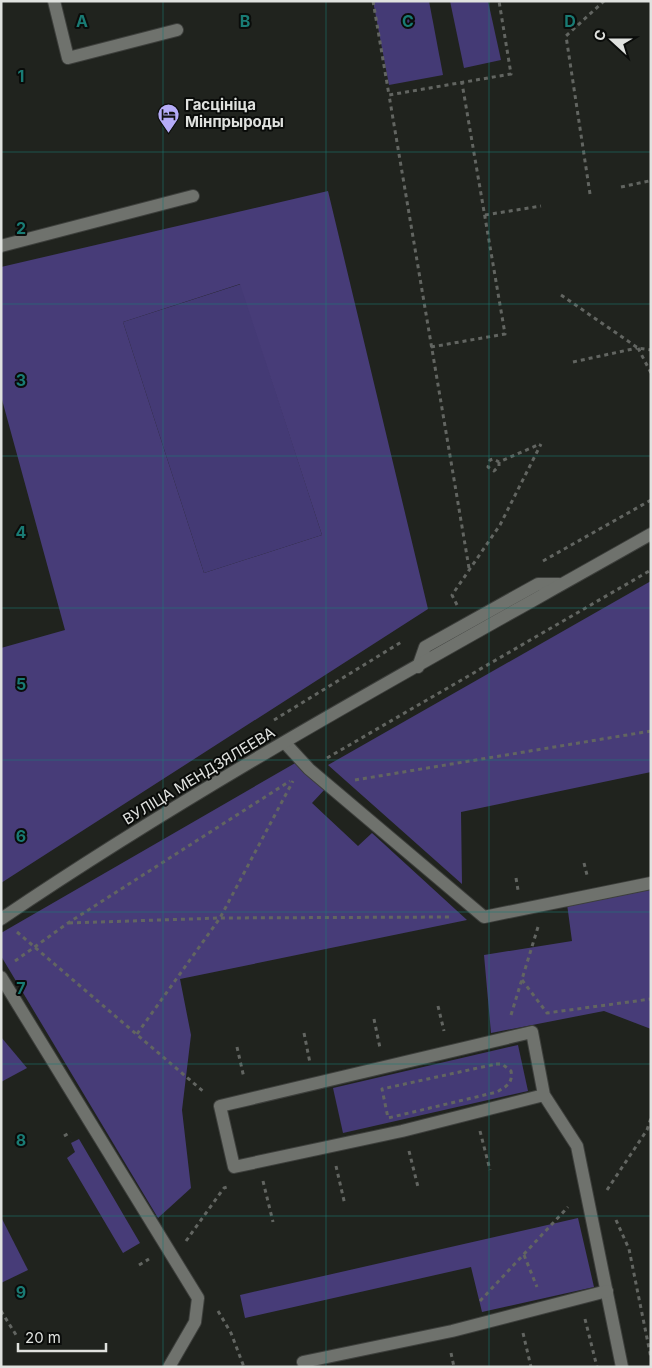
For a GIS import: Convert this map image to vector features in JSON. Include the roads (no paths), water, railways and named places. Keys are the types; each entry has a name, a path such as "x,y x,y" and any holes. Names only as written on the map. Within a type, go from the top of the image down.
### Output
{"street":[{"path":"54,1 68,58 177,30"},
{"path":"1,246 194,196"},
{"name":"ВУЛІЦА МЕНДЗЯЛЕЕВА","path":"1,919 111,848 285,743 651,534"},
{"path":"285,743 328,785 484,917 651,883"},
{"path":"1,977 198,1298 195,1322 169,1367"},
{"path":"544,1095 402,1131 234,1167 220,1106 504,1037 532,1032 544,1095 577,1146 622,1367"},
{"path":"303,1362 452,1331 608,1291"}],"place":[{"name":"Гасцініца Мінпрыроды","path":"169,133"}]}
